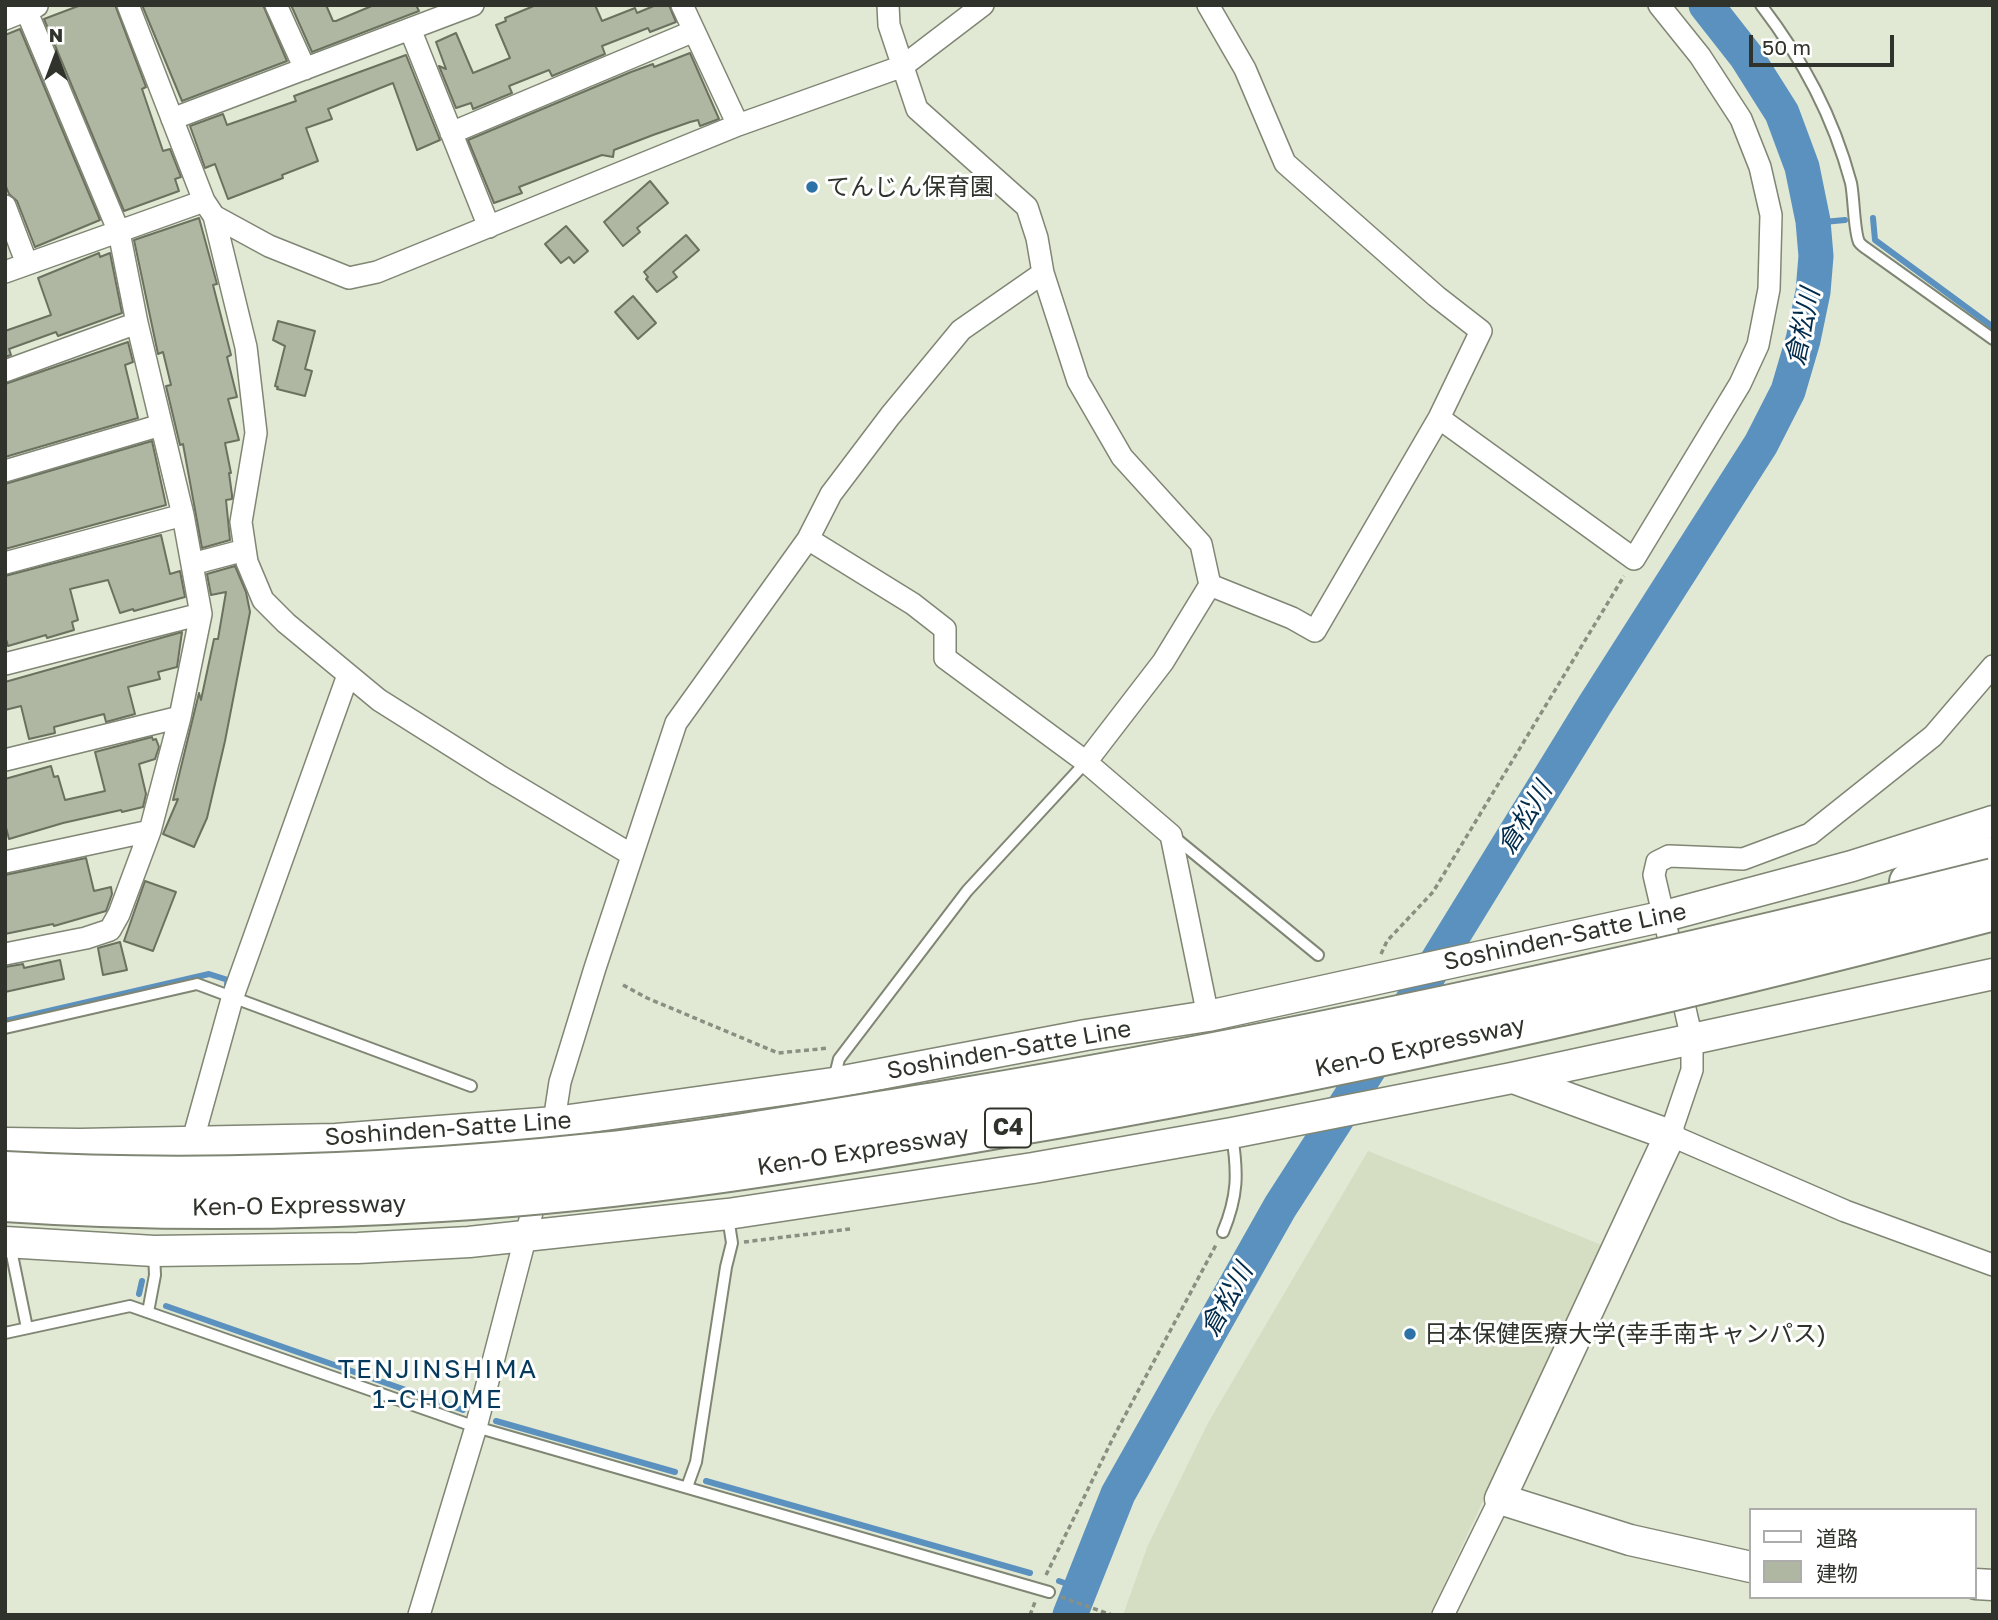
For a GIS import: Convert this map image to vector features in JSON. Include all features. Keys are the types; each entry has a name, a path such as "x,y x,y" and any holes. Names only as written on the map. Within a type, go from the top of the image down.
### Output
{"highway":[{"path":"1807,925 1878,891 1993,856"},
{"name":"Ken-O Expressway","path":"5,1171 82,1175 341,1172 604,1152 824,1120 1199,1056 1633,966 1993,878"},
{"name":"Ken-O Expressway","path":"5,1202 83,1207 262,1209 441,1202 604,1187 831,1158 1138,1105 1340,1065 1775,966 1993,911"},
{"path":"1775,966 1842,967 1993,930"}],"main road":[{"name":"Soshinden-Satte Line","path":"5,1143 192,1143 336,1139 555,1122 833,1083 1086,1035 1208,1016 1665,916 1852,866 1993,821"},
{"path":"8,1243 154,1251 358,1248 525,1236 728,1214 1020,1170 1231,1133 1513,1078 1993,974"},
{"path":"1208,1016 1231,1133"},
{"path":"1513,1078 1670,1135 1500,1499 1630,1540 1750,1567"}],"street":[{"path":"128,5 209,209 246,347 256,433 241,522 247,562 264,600 286,623 379,700 632,855"},
{"path":"276,5 305,69"},
{"path":"172,119 473,5"},
{"path":"682,5 738,125"},
{"path":"888,5 889,25 917,109 1027,207 1044,273 1078,381 1122,457 1201,544 1210,585 1163,662 1086,762"},
{"path":"5,272 118,232 209,209 269,246 349,278 377,272 738,125 903,66 983,5"},
{"path":"1208,5 1245,69 1285,163 1436,296 1481,331 1439,418 1315,631 1292,618 1210,585"},
{"path":"1439,418 1634,559 1740,384 1758,345 1769,289 1770,215 1755,155 1734,108 1700,56 1659,5"},
{"path":"5,19 30,7 118,232 183,515 201,614 180,717 150,831 110,930 86,938 5,954"},
{"path":"410,29 489,227"},
{"path":"451,133 694,31"},
{"path":"5,206 27,264"},
{"path":"419,1615 476,1427 555,1122 560,1083 677,723 808,538 831,494 890,416 961,330 1044,273"},
{"path":"5,371 137,323"},
{"path":"5,471 161,425"},
{"path":"5,563 183,515"},
{"path":"808,538 913,604 945,629 945,658 1086,762 1171,835 1208,1016"},
{"path":"192,564 245,551"},
{"path":"5,664 201,614"},
{"path":"1993,666 1933,736 1811,834 1743,859 1669,856 1657,862 1654,876 1692,1039 1692,1070 1670,1135 1845,1211 1993,1265"},
{"path":"192,1143 232,999 348,675"},
{"path":"5,761 180,717"},
{"path":"5,862 150,831"},
{"path":"1443,1615 1500,1499"}],"lane":[{"path":"1761,5 1796,52 1829,113 1854,194 1859,241 1993,339"},
{"path":"833,1083 839,1059 967,891 1086,762"},
{"path":"1171,835 1318,956"},
{"path":"5,1028 197,984 471,1086"},
{"path":"1223,1232 1236,1196 1237,1172 1231,1133"},
{"path":"687,1487 696,1462 726,1267 732,1244 728,1214"},
{"path":"8,1243 27,1328"},
{"path":"148,1312 155,1275 154,1251"},
{"path":"5,1333 122,1306 148,1312 476,1427 1044,1591"}],"path":[{"path":"1381,978 1380,956 1387,941 1433,892 1634,559"},
{"path":"623,985 647,998 778,1053 830,1048 845,1052"},
{"path":"732,1244 850,1229"},
{"path":"1111,1615 1044,1591 1113,1438 1223,1232"}],"shaded area":[{"name":"日本保健医療大学(幸手南キャンパス)","path":"1368,1151 1602,1245 1430,1615 1123,1615 1148,1545 1208,1423"}],"building":[{"path":"81,5 115,5 146,87 142,89 163,151 170,149 181,177 175,179 179,191 124,211 44,19"},
{"path":"142,5 263,5 287,61 182,101"},
{"path":"291,5 326,5 333,21 374,5 416,5 419,11 312,52"},
{"path":"536,5 595,5 602,21 635,8 637,13 656,5 669,5 676,22 650,32 648,28 602,46 605,54 552,76 549,70 509,86 512,93 473,109 471,103 456,108 439,66 446,69 436,42 456,33 473,73 510,58 496,25 506,21 505,18"},
{"path":"20,29 100,220 35,247 17,201 9,194 5,184 5,35"},
{"path":"690,53 719,119 700,126 698,120 653,135 614,150 613,157 602,155 519,187 522,193 494,203 468,140 631,72 653,64 654,67"},
{"path":"406,55 440,140 417,150 393,83 328,109 332,119 306,128 318,161 282,175 283,178 228,199 215,164 205,168 190,126 223,114 227,125 296,101 294,96"},
{"path":"650,181 668,203 637,228 640,232 623,246 604,222"},
{"path":"199,218 217,284 213,285 231,355 227,357 237,397 228,399 239,440 225,443 231,473 232,499 226,500 230,540 202,548 183,444 180,445 166,386 171,385 163,352 158,354 134,240"},
{"path":"566,226 588,251 574,263 569,257 561,263 545,244"},
{"path":"686,235 699,250 673,272 677,277 657,292 646,279 648,277 644,272"},
{"path":"99,253 100,257 110,253 122,313 58,336 56,332 9,349 11,355 5,357 5,331 51,315 38,278"},
{"path":"633,296 656,323 638,339 615,312"},
{"path":"278,321 315,331 305,369 312,371 305,396 277,389 275,386 285,346 273,340"},
{"path":"128,342 133,362 125,365 138,418 5,457 5,384"},
{"path":"152,441 166,505 5,549 5,484"},
{"path":"161,535 170,574 180,571 185,597 120,613 108,580 70,589 78,620 72,622 74,630 8,646 5,636 5,576"},
{"path":"235,566 246,592 250,612 207,818 194,847 163,834 178,799 173,800 199,693 201,700 214,639 218,639 226,592 211,595 207,574"},
{"path":"182,632 177,667 158,672 160,679 128,687 135,714 106,722 104,714 54,727 55,733 29,739 21,706 5,710 5,682"},
{"path":"152,737 153,740 156,739 159,747 155,759 139,764 146,794 143,807 63,823 9,839 5,824 5,779 51,766 54,777 58,776 65,800 105,791 95,752"},
{"path":"86,858 94,891 111,887 112,894 106,911 54,926 53,924 5,934 5,875"},
{"path":"145,881 176,892 153,951 124,941"},
{"path":"120,942 127,970 103,975 98,948"},
{"path":"60,960 64,979 5,992 5,967 23,964 24,968"}],"waterway":[{"name":"倉松川","path":"1070,1615 1118,1494 1280,1207 1417,994 1594,706 1761,444 1788,391 1813,292 1816,256 1813,221 1802,167 1782,113 1746,56 1706,5"},
{"path":"1873,218 1875,240 1993,327"},
{"path":"1813,223 1845,220"},
{"path":"5,1021 209,974 228,980 227,984"},
{"path":"139,1294 142,1281"},
{"path":"166,1306 463,1410"},
{"path":"496,1421 675,1472"},
{"path":"706,1481 1030,1573"},
{"path":"1059,1581 1081,1589"}],"place":[{"name":"てんじん保育園","path":"812,187"},
{"name":"日本保健医療大学(幸手南キャンパス)","path":"1410,1334"}],"district":[{"name":"TENJINSHIMA 1-CHOME","path":"438,1385"}]}
